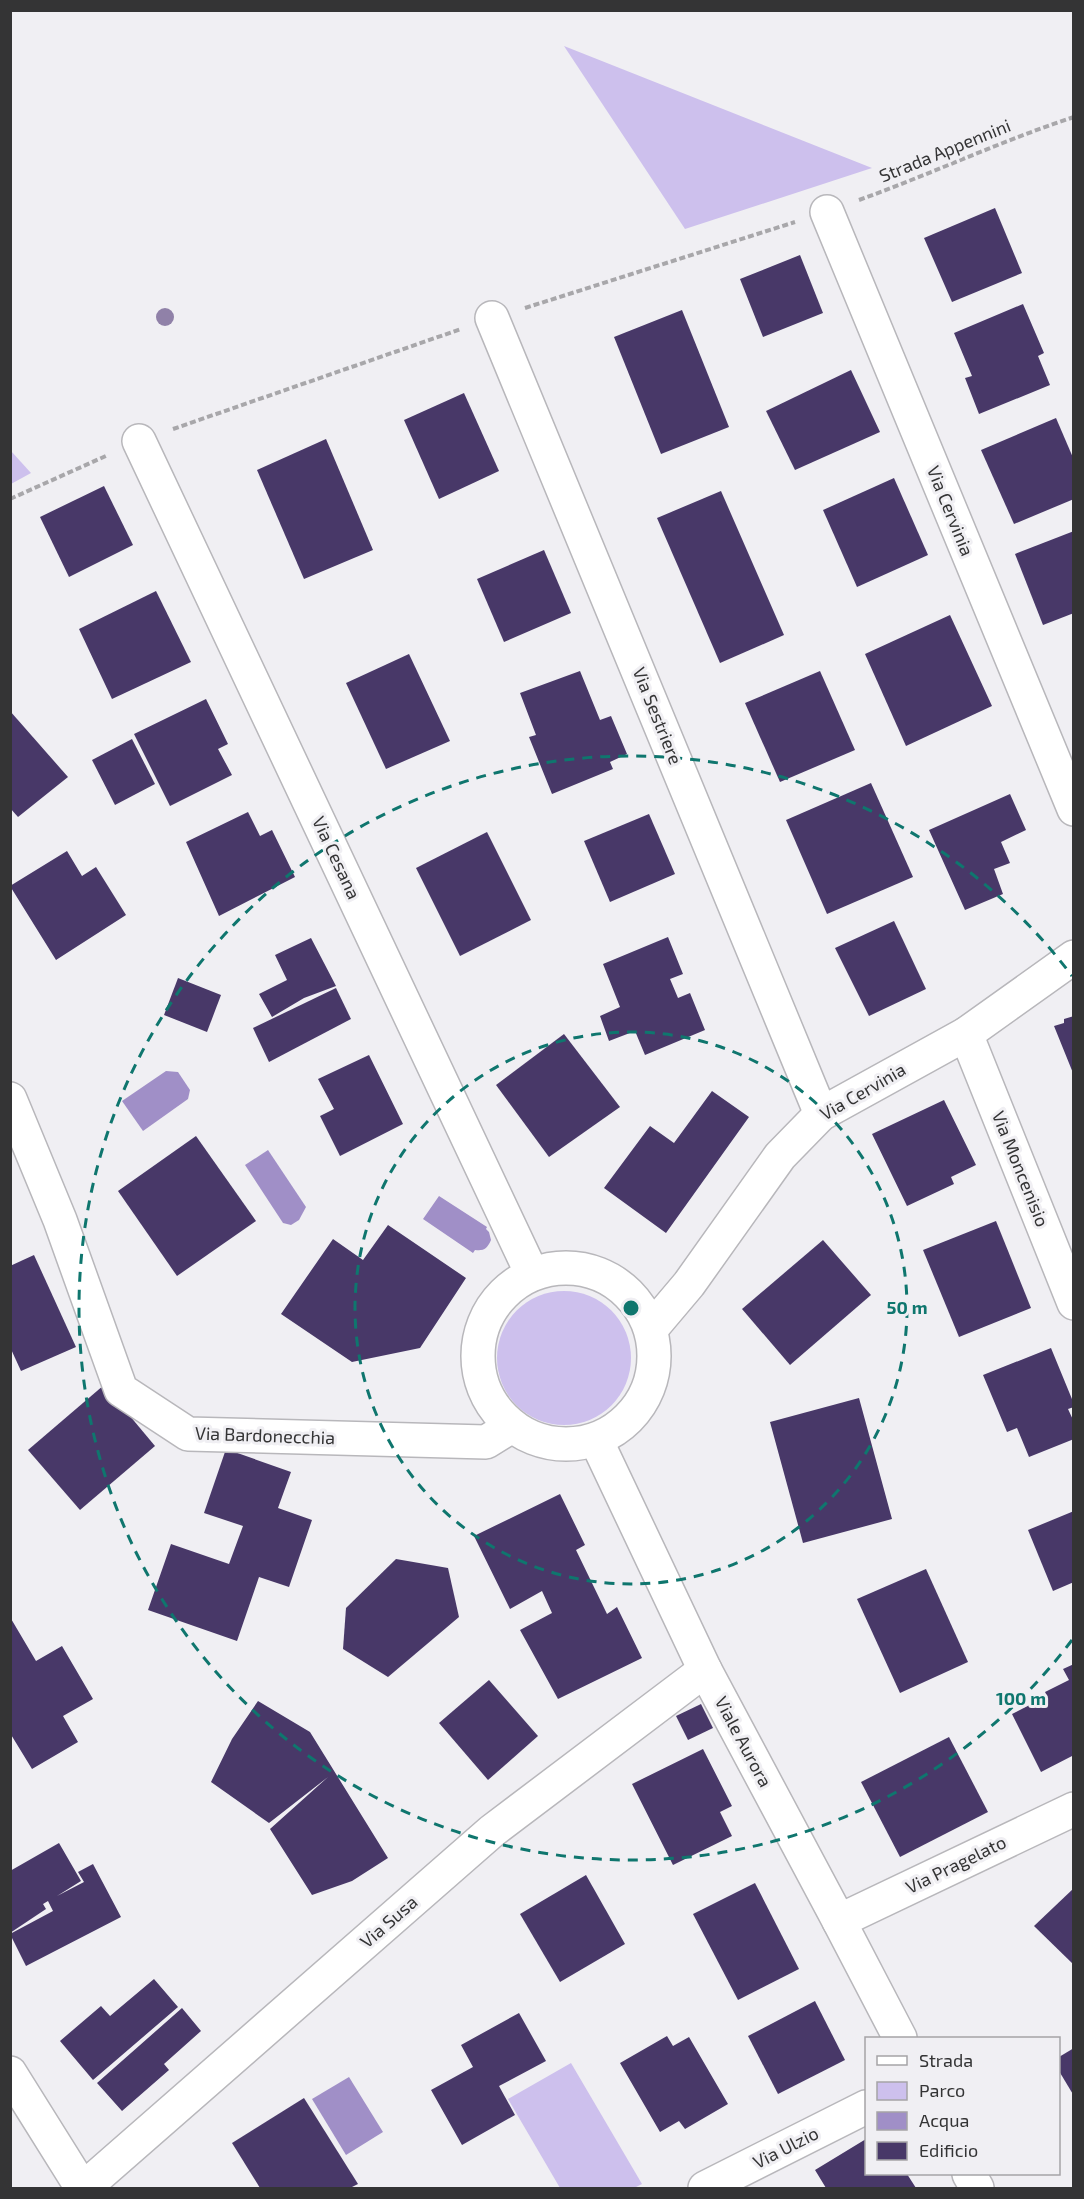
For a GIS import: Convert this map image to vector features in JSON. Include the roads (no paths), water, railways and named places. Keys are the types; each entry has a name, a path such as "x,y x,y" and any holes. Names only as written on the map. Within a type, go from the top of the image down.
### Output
{"street":[{"name":"Via Cervinia","path":"827,212 1074,809"},
{"name":"Via Sestriere","path":"492,318 821,1114"},
{"name":"Via Cesana","path":"139,441 532,1274"},
{"name":"Via Cervinia","path":"651,1329 688,1284 780,1156 821,1114 966,1034 1074,957"},
{"name":"Via Moncenisio","path":"966,1034 1074,1304"},
{"name":"Via Bardonecchia","path":"10,1099 60,1220 121,1390 188,1434 486,1442 512,1426"},
{"path":"561,1268 591,1271 617,1284 638,1305 651,1329 655,1356 651,1383 639,1408 620,1427 596,1440 567,1445 548,1442 538,1440 512,1426 491,1404 480,1376 478,1345 488,1315 506,1291 532,1274 561,1268"},
{"name":"Viale Aurora","path":"596,1440 705,1670 899,2037"},
{"name":"Via Susa","path":"83,2188 492,1832 705,1670"},
{"name":"Via Pragelato","path":"839,1921 1074,1809"},
{"path":"10,2073 83,2188"},
{"name":"Via Ulzio","path":"705,2188 865,2109"}],"water":[{"path":"166,1071 178,1072 190,1090 188,1099 143,1131 122,1101"},
{"path":"268,1150 306,1207 299,1220 291,1225 283,1223 245,1165"},
{"path":"439,1196 487,1227 491,1240 487,1247 483,1250 475,1250 473,1253 423,1219"},
{"path":"349,2077 383,2132 346,2155 312,2099"}]}
